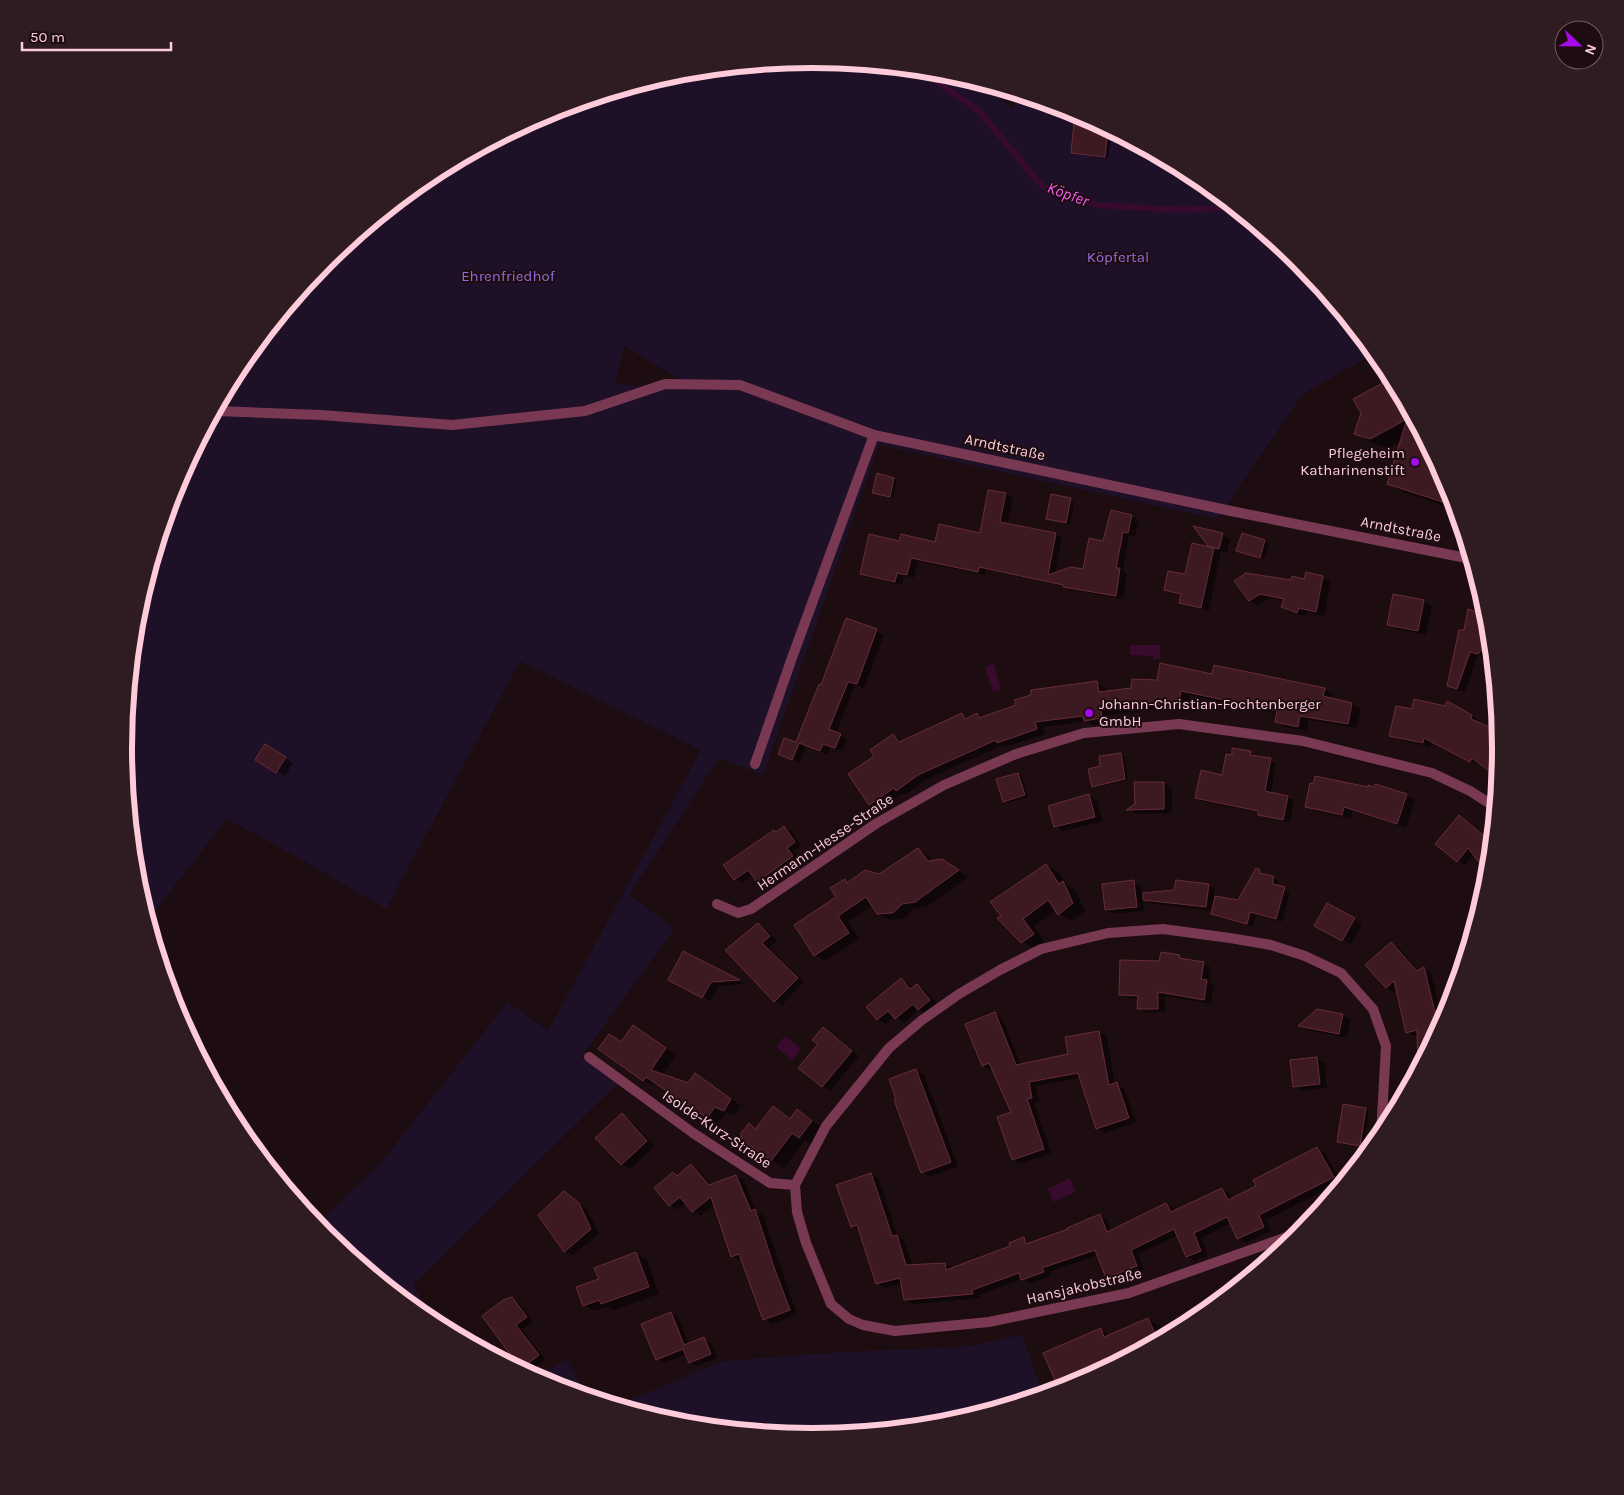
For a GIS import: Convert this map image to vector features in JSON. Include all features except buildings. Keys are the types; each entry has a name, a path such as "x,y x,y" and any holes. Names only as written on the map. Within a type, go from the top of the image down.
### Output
{"street":[{"name":"Arndtstraße","path":"221,411 321,415 452,425 586,411 665,384 740,385 874,436 1231,511 1464,557"},
{"path":"755,764 874,436"},
{"name":"Hermann-Hesse-Straße","path":"717,904 738,913 751,909 877,823 944,786 1016,754 1084,733 1178,724 1303,741 1432,773 1490,804"},
{"path":"795,1185 826,1126 888,1048 922,1020 959,994 1041,949 1108,933 1163,928 1230,938 1271,945 1305,956 1342,972 1373,1009 1386,1046 1382,1117"},
{"name":"Isolde-Kurz-Straße","path":"589,1057 693,1133 770,1183 795,1185"},
{"name":"Hansjakobstraße","path":"795,1185 797,1212 806,1243 831,1304 849,1319 863,1325 895,1332 989,1322 1129,1293 1281,1239"}],"green space":[{"path":"768,69 856,69 901,73 988,91 1001,95 1000,98 1012,109 1016,99 1072,119 1113,138 1190,182 1260,236 1293,267 1323,299 1368,357 1303,394 1217,519 879,445 763,775 719,758 629,895 675,928 581,1057 618,1083 413,1285 429,1309 364,1259 323,1219 383,1160 508,1002 548,1031 701,750 520,661 386,909 299,858 227,819 153,914 145,880 133,792 133,703 145,615 155,572 168,529 202,447 223,407 273,334 301,299 364,236 434,182 511,138 552,119 636,91 679,81 723,73","holes":["624,346 688,384 654,388 615,383"]},
{"path":"1022,1335 1041,1387 988,1404 901,1422 812,1428 723,1422 628,1402 723,1361 841,1352 965,1347"},
{"path":"566,1359 583,1387 552,1376 545,1373"}],"shaded area":[{"path":"1130,645 1160,645 1160,659 1153,659 1153,656 1130,655"},
{"path":"994,664 1001,689 993,692 985,667"},
{"path":"785,1036 801,1049 792,1060 776,1047"},
{"path":"1070,1178 1075,1192 1053,1202 1048,1189"}],"waterway":[{"name":"Köpfer","path":"932,79 979,111 1042,186 1097,205 1182,210 1225,208"}],"place":[{"name":"Pflegeheim Katharinenstift","path":"1415,462"},
{"name":"Johann-Christian-Fochtenberger GmbH","path":"1089,713"}],"park label":[{"name":"Köpfertal","path":"1118,257"},
{"name":"Ehrenfriedhof","path":"508,276"}]}
